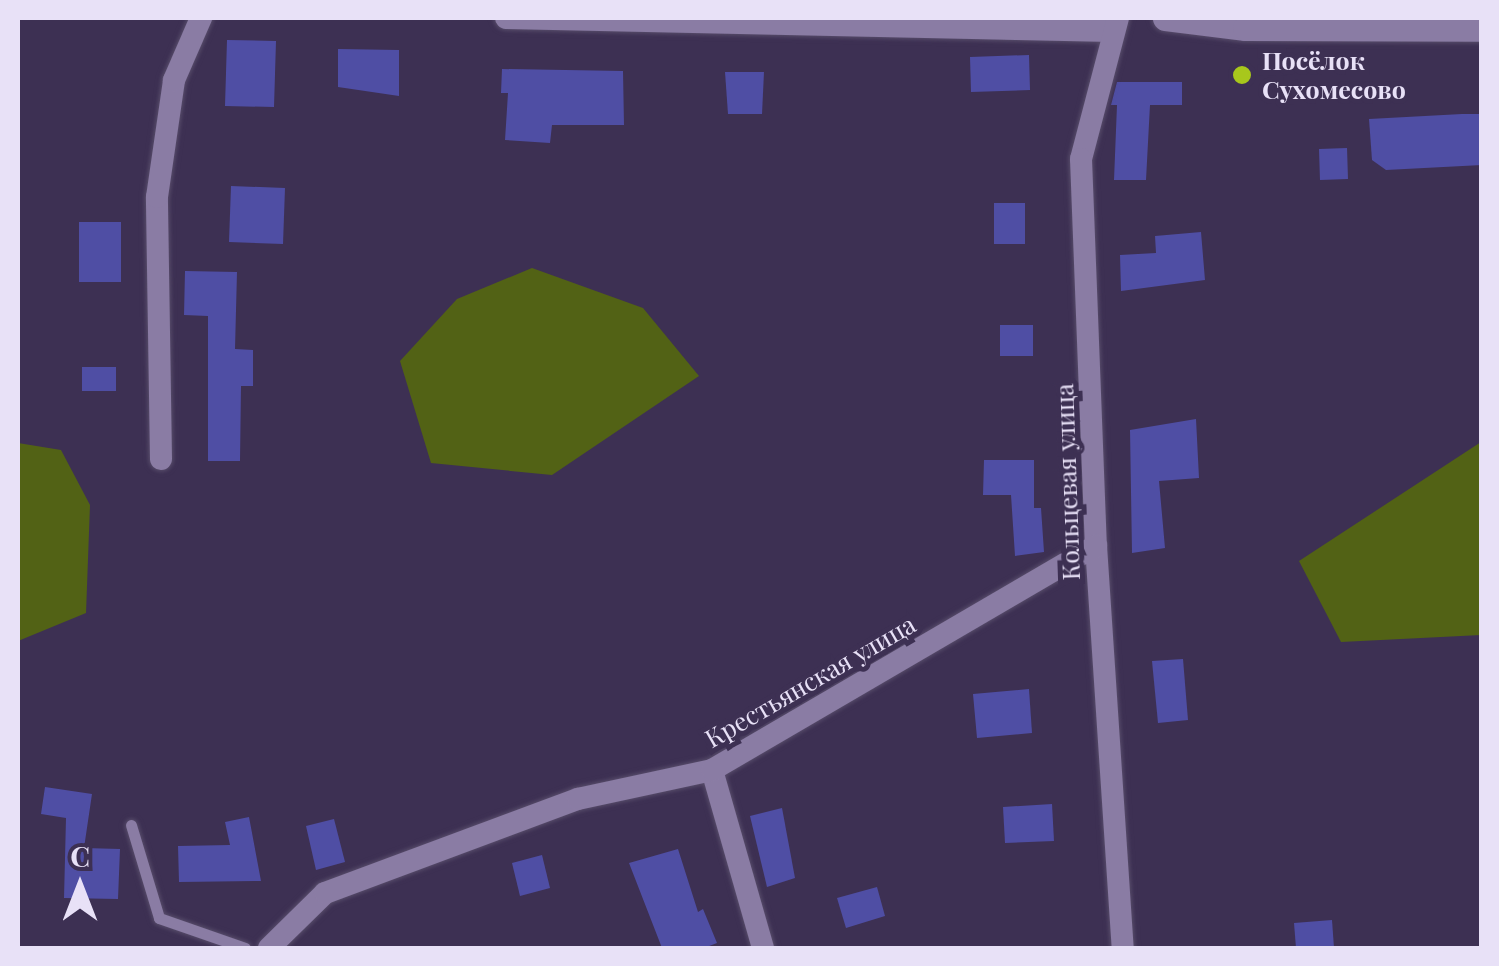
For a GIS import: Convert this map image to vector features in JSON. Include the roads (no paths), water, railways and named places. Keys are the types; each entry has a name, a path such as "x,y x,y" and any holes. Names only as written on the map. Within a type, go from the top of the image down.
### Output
{"main road":[{"path":"1164,18 1244,28 1482,29"}],"street":[{"path":"160,459 157,197 174,80 200,18"},
{"path":"506,18 1102,23"},
{"name":"Кольцевая улица","path":"1102,23 1081,159 1096,546 1123,948"},
{"name":"Крестьянская улица","path":"269,948 325,892 578,800 712,770 1096,546"},
{"path":"712,770 763,948"}],"lane":[{"path":"131,825 159,918 244,948"}],"place":[{"name":"Посёлок Сухомесово","path":"1242,75"}]}
